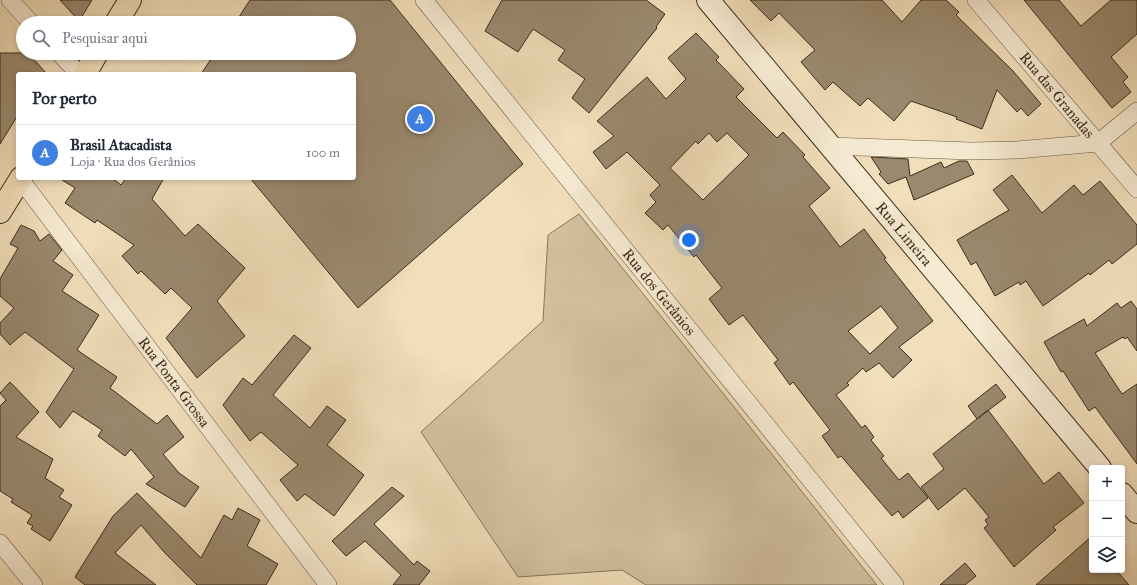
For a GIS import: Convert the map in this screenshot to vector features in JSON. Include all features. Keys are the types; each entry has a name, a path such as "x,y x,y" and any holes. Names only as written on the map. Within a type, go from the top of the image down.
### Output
{"main road":[{"path":"120,16 130,0"},
{"path":"85,72 93,60"},
{"path":"0,212 20,180"}],"street":[{"path":"10,0 25,16"},
{"name":"Rua dos Gerânios","path":"424,0 895,585"},
{"name":"Rua Limeira","path":"708,0 1097,465"},
{"name":"Rua das Granadas","path":"976,0 1137,189"},
{"path":"66,60 77,72"},
{"path":"830,146 971,151 1017,150 1098,143 1137,111"},
{"name":"Rua Ponta Grossa","path":"22,180 328,585"},
{"path":"1125,498 1137,512"},
{"path":"0,543 34,585"}],"shaded area":[{"path":"579,214 877,585 646,585 622,570 518,577 421,432 543,321 548,235"}],"building":[{"path":"60,0 92,0 82,16 74,16"},
{"path":"250,0 390,0 523,164 358,308 252,180 356,180 356,72 202,72 210,60 356,60 356,16 240,16"},
{"path":"502,0 646,0 665,14 656,27 657,28 589,113 572,98 585,79 558,60 565,50 533,29 518,52 485,31"},
{"path":"750,0 882,0 902,22 921,0 946,0 959,12 956,15 1013,71 1041,104 1028,116 1021,108 1017,112 997,90 982,129 956,119 957,117 911,101 894,121 868,98 860,106 833,82 825,90 801,62 815,50 779,13 771,21"},
{"path":"1024,0 1059,0 1081,26 1111,0 1137,0 1137,34 1111,57 1128,77 1123,82 1131,92 1112,108"},
{"path":"696,33 719,57 716,60 744,89 736,97 777,138 783,132 805,155 803,157 830,188 809,206 840,247 864,229 886,258 884,259 933,321 899,347 912,360 893,378 879,363 866,372 863,368 847,383 849,385 836,395 862,428 865,425 874,437 871,440 884,456 881,458 899,480 908,473 928,498 903,518 898,511 892,516 841,456 838,458 822,436 830,430 793,382 790,385 774,363 778,360 743,315 729,325 709,299 722,288 696,255 694,257 668,225 663,230 645,213 656,202 650,195 660,185 627,152 606,169 593,152 614,136 597,121 647,77 666,99 686,79 668,58","holes":["709,133 717,142 727,133 749,155 703,200 670,168 696,141 698,144","881,306 898,328 870,354 848,331"]},
{"path":"0,53 16,53 16,60 34,60 45,72 16,72 16,118 0,144"},
{"path":"871,157 908,159 910,176 941,162 944,168 959,161 967,161 974,174 914,200 906,177 888,184 879,174 881,172"},
{"path":"1012,175 1042,213 1074,185 1083,195 1100,181 1137,225 1137,244 1112,264 1109,260 1090,275 1089,273 1043,306 1026,281 1020,285 1019,282 995,296 976,262 971,265 957,240 1009,210 993,190"},
{"path":"62,180 115,180 121,185 125,180 163,180 152,199 185,236 198,224 245,268 217,301 245,336 197,378 166,338 192,308 171,288 165,294 141,271 138,274 122,256 134,245 97,220 95,223 65,203 75,188"},
{"path":"21,225 34,231 40,241 49,234 62,250 53,261 73,275 62,291 99,315 77,350 117,377 110,388 157,424 167,415 184,437 163,454 179,473 199,487 185,507 146,484 154,477 131,449 125,456 98,436 102,430 73,411 60,428 46,412 74,369 25,332 10,345 0,334 0,323 14,308 0,296 0,279 18,248 10,244"},
{"path":"1131,301 1137,309 1137,351 1127,337 1125,339 1123,337 1095,353 1122,394 1137,384 1137,464 1095,407 1089,411 1063,371 1061,372 1044,342 1084,319 1087,326 1117,303 1121,308"},
{"path":"294,335 311,348 273,395 310,428 327,406 346,420 327,445 364,475 334,516 305,494 297,501 280,480 298,465 261,432 250,441 223,405 243,378 252,385"},
{"path":"10,382 39,412 16,437 53,459 45,478 64,490 59,497 72,505 50,541 31,529 33,526 27,523 32,515 11,502 13,499 0,491 0,406 6,400 0,393"},
{"path":"996,384 1006,397 977,419 968,406"},
{"path":"988,410 1044,484 1059,472 1084,503 1053,527 1056,530 1014,567 984,528 988,525 985,520 989,517 965,488 938,510 921,487 944,469 933,454"},
{"path":"392,487 404,496 374,524 414,565 417,561 430,571 419,585 393,585 401,575 365,541 346,556 332,541"},
{"path":"137,493 201,558 224,515 232,520 238,508 260,520 247,546 278,564 266,585 197,585 164,552 141,525 115,553 156,585 85,585 75,577 113,516"},
{"path":"1089,539 1089,573 1119,573 1129,585 1036,585"},
{"path":"965,563 976,576 965,585 940,585"}],"place":[{"name":"Brasil Atacadista","path":"420,119"}]}
